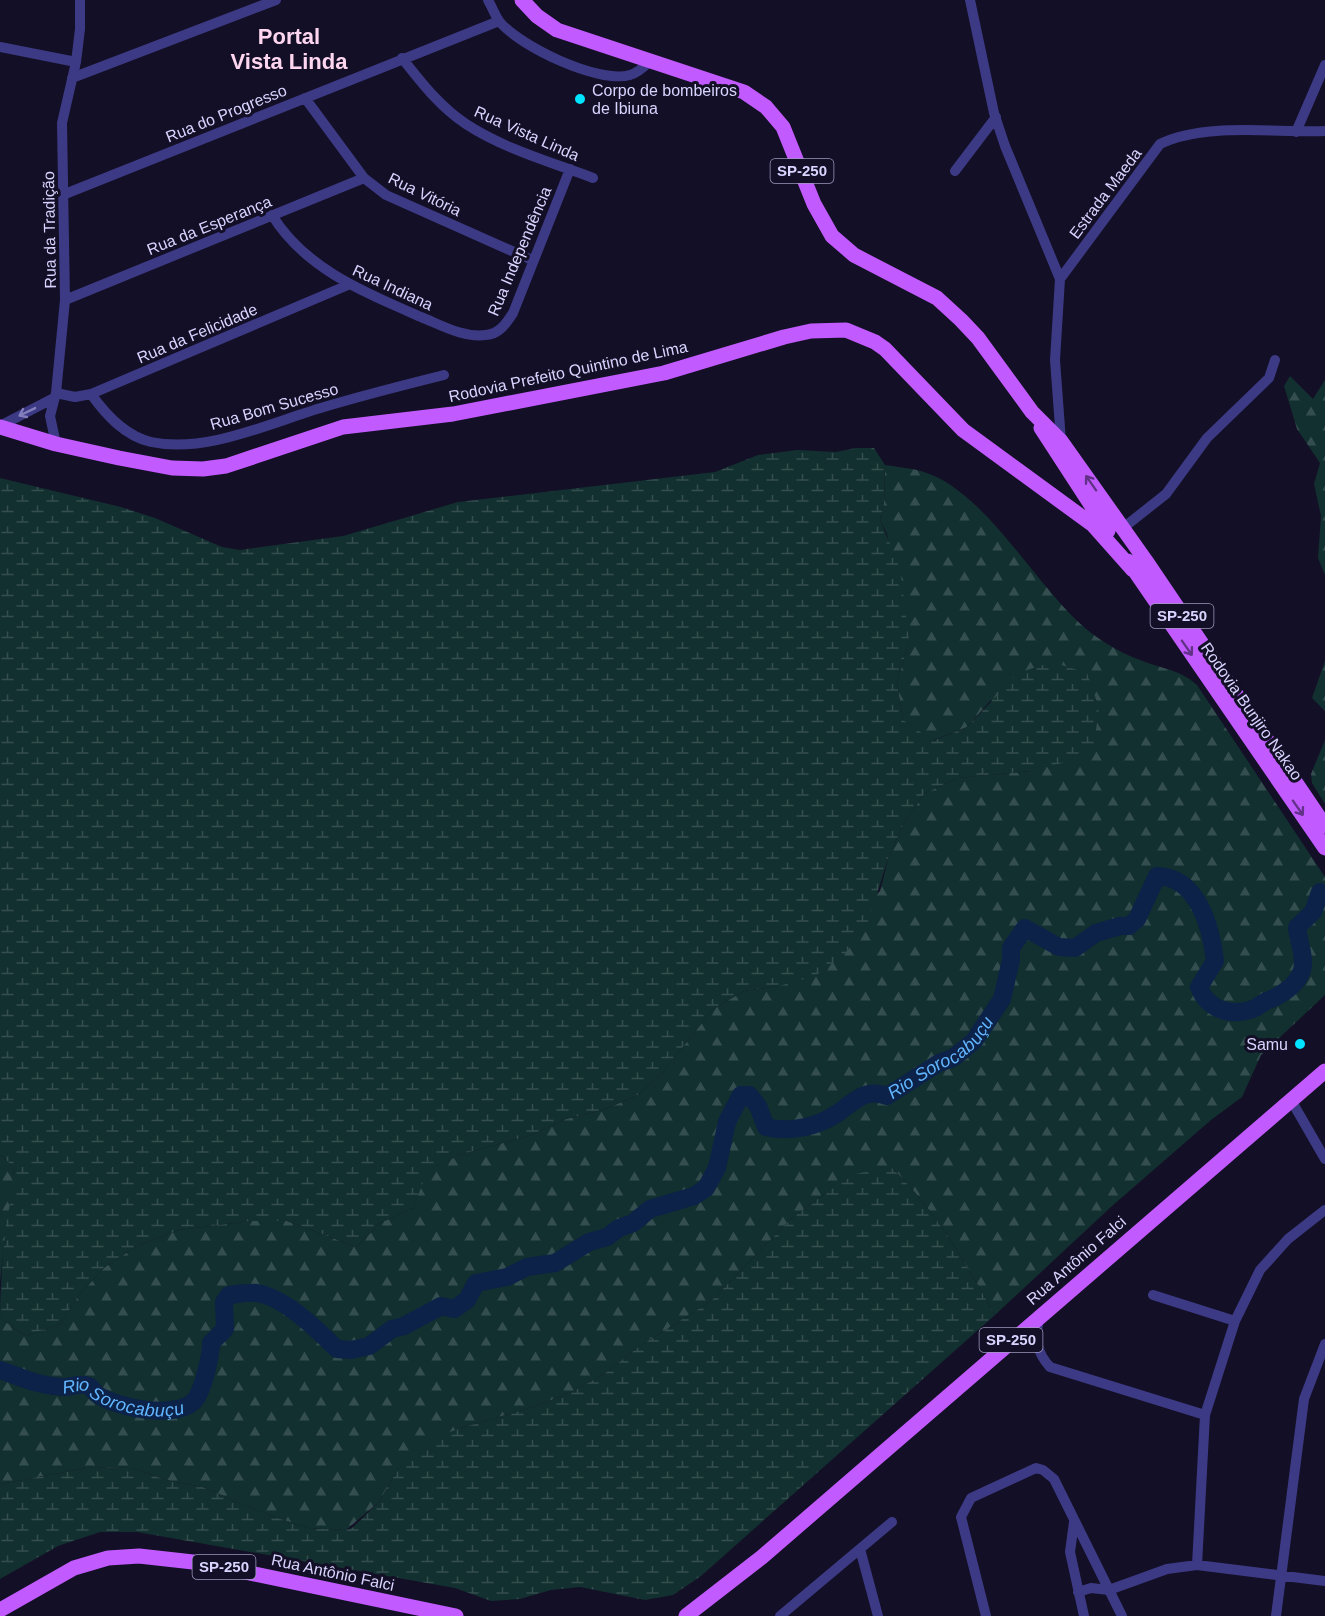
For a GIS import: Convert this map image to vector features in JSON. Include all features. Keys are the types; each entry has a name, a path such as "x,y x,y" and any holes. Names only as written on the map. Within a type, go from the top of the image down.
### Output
{"main road":[{"name":"Rodovia Bunjiro Nakao","path":"522,0 537,16 557,30 744,92 766,106 783,127 814,204 832,236 854,255 937,298 978,338 1032,412 1048,441 1133,570 1325,848"},
{"name":"Rodovia Prefeito Quintino de Lima","path":"0,426 56,444 172,468 203,469 226,466 343,427 453,414 664,373 784,337 834,329 846,330 875,342 963,430 1093,525 1133,570"},
{"name":"Rodovia Bunjiro Nakao","path":"1032,412 1061,441 1124,528 1325,826"},
{"path":"1048,492 1095,512 1130,546 1170,599"},
{"name":"Rua Antônio Falci","path":"692,1613 771,1549 1325,1071"},
{"name":"Rua Antônio Falci","path":"0,1610 75,1568 108,1558 139,1556 202,1563 456,1616"},
{"path":"681,1616 692,1613"}],"street":[{"name":"Rua da Tradição","path":"56,444 50,416 55,396 65,300 62,123 76,62 80,29 80,0"},
{"path":"72,78 276,0"},
{"path":"488,0 500,21 523,40 592,72 612,76 630,75 649,62"},
{"path":"970,0 996,117 1018,179 1060,279 1055,360 1061,441"},
{"name":"Rua do Progresso","path":"65,194 402,58 500,21"},
{"path":"0,47 76,62"},
{"name":"Rua Vista Linda","path":"402,58 439,102 466,124 498,140 593,178"},
{"path":"1296,132 1325,65"},
{"name":"Rua Vitória","path":"305,98 364,178 386,195 532,261"},
{"path":"955,171 996,117"},
{"name":"Estrada Maeda","path":"1060,279 1160,144 1175,137 1199,134 1325,131"},
{"name":"Rua Independência","path":"488,336 504,327 513,313 570,169"},
{"name":"Rua da Esperança","path":"65,300 364,178"},
{"name":"Rua Indiana","path":"272,215 292,241 348,285 449,329 470,335 488,336"},
{"name":"Rua da Felicidade","path":"55,396 75,397 91,394 348,285"},
{"path":"1124,528 1166,494 1207,438 1269,378 1275,360"},
{"name":"Rua Bom Sucesso","path":"91,394 103,411 130,434 151,442 198,442 221,439 322,407 444,375"},
{"path":"0,426 55,396"},
{"path":"1290,1100 1325,1159"},
{"path":"1197,1565 1205,1415 1235,1321 1260,1270 1288,1239 1325,1210"},
{"path":"1153,1295 1235,1321"},
{"path":"1039,1316 1035,1335 1042,1359 1050,1367 1205,1415"},
{"path":"1276,1616 1304,1399 1325,1344"},
{"path":"986,1616 961,1516 971,1498 1036,1468 1043,1470 1054,1479 1122,1616"},
{"path":"780,1616 892,1522"},
{"path":"1074,1522 1070,1552 1084,1616"},
{"path":"860,1549 878,1616"},
{"path":"1078,1592 1091,1588 1109,1590 1167,1569 1197,1565 1325,1581"}],"green space":[{"path":"1290,376 1313,399 1325,380 1325,575 1318,558 1321,516 1314,484 1320,463 1297,429 1284,386"},
{"path":"856,448 874,448 885,465 884,502 880,520 900,568 909,640 897,684 903,720 933,741 967,727 1018,673 1052,662 1087,673 1099,708 1094,745 1066,762 1031,771 958,778 925,793 904,823 889,856 867,925 844,955 815,976 779,986 744,991 713,1009 663,1072 638,1095 603,1110 566,1119 532,1135 462,1154 428,1170 413,1208 380,1223 357,1247 287,1221 250,1221 179,1230 137,1246 105,1267 80,1294 60,1324 26,1336 0,1318 5,1237 14,1175 13,1166 0,1155 0,478 121,507 155,518 222,547 240,550 343,536 458,502 715,472 758,455 797,450 836,452"},
{"path":"885,465 921,471 944,481 967,497 1008,540 1066,610 1085,628 1123,653 1180,674 1197,685 1325,877 1325,995 1261,1055 1242,1097 1211,1120 1112,1206 995,1315 961,1256 935,1218 922,1200 891,1167 823,1195 792,1218 711,1301 637,1348 607,1372 574,1391 536,1406 461,1428 398,1469 379,1502 346,1530 309,1528 274,1517 202,1487 166,1480 132,1468 92,1467 0,1484 0,1318 26,1336 60,1324 80,1294 105,1267 137,1246 179,1230 250,1221 287,1221 357,1247 380,1223 413,1208 427,1170 462,1154 532,1135 566,1119 603,1110 638,1095 663,1072 713,1009 744,991 779,986 880,891 889,856 904,823 925,793 958,778 1031,771 991,700 967,727 932,741 903,720 897,684 909,640 887,534 880,520 884,502"},
{"path":"1325,661 1325,711 1312,698"},
{"path":"1325,740 1325,804 1312,783 1311,774"},
{"path":"0,1155 13,1166 15,1186 7,1223 0,1282"},
{"path":"891,1167 922,1200 935,1218 961,1256 995,1315 701,1576 673,1595 645,1600 580,1587 551,1590 520,1599 491,1601 455,1588 137,1532 100,1532 58,1546 0,1579 0,1484 92,1467 132,1468 166,1480 202,1487 274,1517 309,1528 346,1530 352,1528 379,1502 398,1469 425,1441 536,1406 574,1391 607,1372 637,1348 711,1301 792,1218 823,1195 855,1174"}],"waterway":[{"name":"Rio Sorocabuçu","path":"0,1370 45,1385 65,1387 85,1385 107,1400 133,1408 162,1411 186,1406 195,1400 201,1389 211,1343 225,1329 224,1302 229,1295 247,1293 257,1293 279,1301 311,1324 337,1349 351,1350 369,1346 392,1329 404,1326 441,1306 454,1309 467,1300 476,1283 507,1277 527,1267 555,1263 589,1242 607,1237 619,1228 633,1223 650,1209 694,1196 706,1188 717,1168 727,1122 741,1095 749,1095 758,1106 766,1127 803,1128 830,1118 866,1095 887,1096 939,1063 953,1058 974,1041 1002,999 1011,960 1011,948 1025,928 1059,947 1075,948 1096,933 1120,926 1129,926 1137,919 1157,876 1171,879 1183,885 1192,894 1206,919 1210,934 1215,961 1199,987 1203,995 1214,1006 1236,1012 1255,1008 1283,993 1298,978 1303,962 1297,927 1313,912 1320,892"},
{"name":"Rio Sorocabuçu","path":"1320,892 1325,886"}],"place":[{"name":"Corpo de bombeiros de Ibiuna","path":"580,99"},
{"name":"Samu","path":"1300,1044"}],"district":[{"name":"Portal Vista Linda","path":"289,48"}]}
